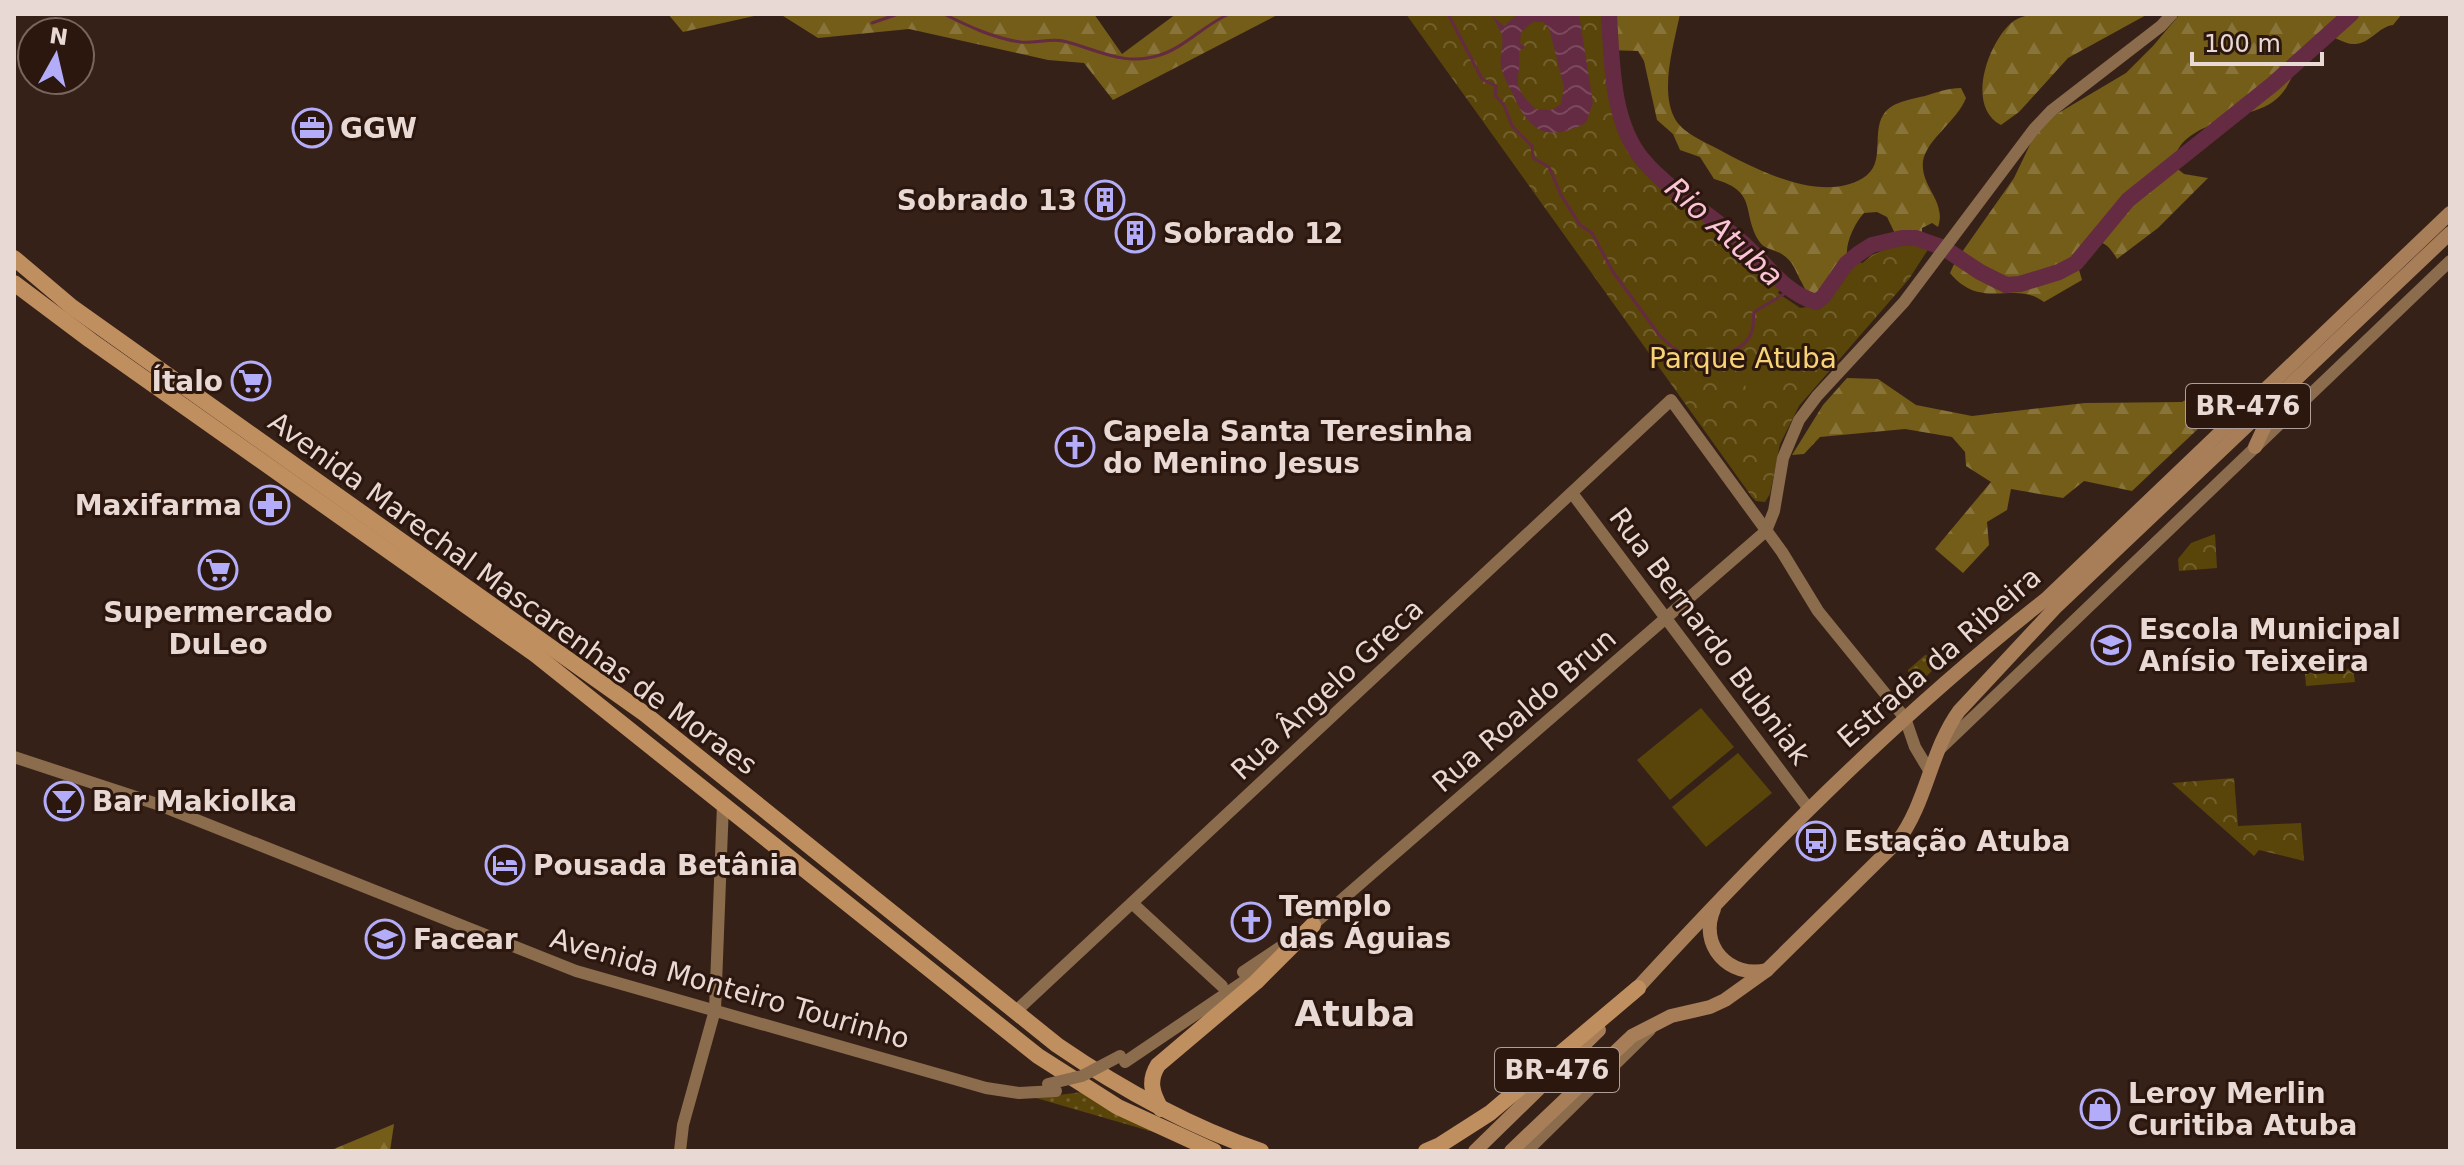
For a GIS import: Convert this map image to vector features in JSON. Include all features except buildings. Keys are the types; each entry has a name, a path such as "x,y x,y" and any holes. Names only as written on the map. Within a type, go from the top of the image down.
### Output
{"highway":[{"name":"Avenida Marechal Mascarenhas de Moraes","path":"14,258 72,307 255,437 266,433 278,439 315,489"},
{"name":"Avenida Marechal Mascarenhas de Moraes","path":"14,283 72,328 260,459 315,489 575,663 692,751 1015,1012 1084,1064 1161,1109 1261,1151"},
{"path":"255,437 254,447 260,459"},
{"path":"315,489 335,526 350,534 362,521"},
{"name":"Avenida Marechal Mascarenhas de Moraes","path":"362,521 536,655 1062,1074 1118,1107 1214,1151"},
{"path":"692,751 723,804"},
{"path":"1161,1109 1152,1089 1158,1065 1256,982 1313,925"},
{"path":"1426,1151 1490,1113 1638,988"}],"main road":[{"path":"1930,772 1915,747 1905,718 1818,611 1766,531 1774,511 1783,458 1799,420 1817,396 1898,308 2009,159 2051,111 2151,35 2172,14"},
{"name":"Estrada da Ribeira","path":"1475,1151 1603,1026 1738,880 1809,809 1975,655 2046,599 2450,213"},
{"name":"Estrada da Ribeira","path":"1511,1151 1632,1036 1671,1016 1710,1007 1725,1000 1767,970 1897,842 1914,816 1946,729 1959,711 2055,608 2450,233"},
{"path":"1937,751 2450,261"},
{"path":"2255,447 2279,396"},
{"name":"Rua Ângelo Greca","path":"1015,1012 1671,400 1766,531"},
{"name":"Rua Bernardo Bubniak","path":"1572,493 1809,809"},
{"name":"Rua Roaldo Brun","path":"986,1088 1052,1088 1082,1076 1122,1059 1247,980 1766,531"},
{"name":"Avenida Monteiro Tourinho","path":"14,757 154,803 559,965 986,1088"},
{"path":"680,1151 683,1125 715,1010 723,804"},
{"path":"1132,903 1222,986"},
{"path":"1715,907 1709,930 1712,946 1720,957 1739,970 1767,970"},
{"name":"Rua Roaldo Brun","path":"1122,1059 1313,925"},
{"path":"1527,1151 1658,1022"}],"green space":[{"path":"668,14 763,14 683,32"},
{"path":"780,14 1094,14 1122,54 1176,14 1279,14 1113,100 1084,63 1048,60 909,29 818,38"},
{"name":"Parque Atuba","path":"1406,14 1604,14 1613,100 1618,106 1618,124 1627,152 1643,170 1712,226 1723,230 1728,242 1741,248 1743,254 1748,252 1754,258 1753,263 1776,281 1780,289 1778,293 1800,308 1820,306 1856,262 1863,263 1885,250 1902,245 1928,244 1929,248 1909,279 1799,406 1780,444 1770,494 1765,502 1752,497"},
{"path":"1600,14 1680,14 1668,80 1670,105 1678,123 1693,136 1750,166 1808,186 1846,185 1863,178 1875,164 1879,127 1886,111 1904,101 1961,88 1966,98 1962,106 1930,145 1923,161 1925,179 1940,218 1938,227 1932,223 1922,228 1922,242 1929,248 1817,326 1807,307 1815,308 1794,266 1785,256 1759,241 1743,197 1728,184 1714,179 1700,157 1680,150 1673,134 1657,120 1644,61 1638,51 1607,50 1622,139 1633,159 1651,178 1624,153 1590,31","holes":["1877,212 1887,217 1900,244 1872,255 1863,263 1850,266 1848,246 1860,218 1864,213"]},
{"path":"2033,14 2148,14 2068,58 2019,112 2001,125 1990,116 1984,105 1982,91 1988,61 2010,24"},
{"path":"2180,14 2402,14 2393,25 2361,43 2350,44 2325,35 2315,37 2304,50 2291,80 2277,99 2266,106 2209,126 2184,141 2177,152 2174,166 2184,174 2208,178 2158,228 2117,259 2105,244 2086,240 2078,254 2082,280 2044,302 2022,293 1974,291 1962,284 1950,273 1955,262 2014,178 2036,132 2050,118 2126,73"},
{"path":"1775,346 1790,368 1751,394 1736,372"},
{"path":"1847,378 1878,379 1916,405 1972,416 2085,403 2182,402 2194,395 2217,411 2132,491 2084,481 2063,498 2011,489 2007,510 1987,522 1989,545 1963,573 1935,549 1991,482 1966,466 1965,452 1952,437 1905,429 1820,437 1804,454 1792,455 1823,405"},
{"path":"2215,534 2217,568 2179,571 2178,559 2191,543"},
{"path":"1925,655 1934,657 1937,666 1909,693 1908,670"},
{"path":"2353,669 2355,682 2306,686 2305,673"},
{"path":"1701,708 1734,747 1670,800 1637,760"},
{"path":"1738,753 1772,793 1706,847 1672,807"},
{"path":"2234,778 2238,826 2301,823 2304,861 2259,850 2254,856 2172,783"},
{"path":"1082,1092 1167,1136 1036,1098"},
{"path":"394,1124 390,1151 329,1151"}],"water":[{"path":"1491,14 1504,26 1518,14 1579,14 1593,103 1586,123 1553,133 1545,132 1529,122 1502,71 1502,36","holes":["1533,22 1543,22 1549,28 1564,87 1561,104 1551,110 1535,109 1522,93 1518,82 1519,51 1526,47 1520,43 1521,32"]}],"waterway":[{"path":"872,23 898,14"},
{"path":"944,14 1010,40 1063,41 1110,56 1134,59 1169,51 1229,14"},
{"path":"1448,14 1482,79 1496,86 1495,95 1504,105 1512,126 1532,146 1533,158 1549,167 1561,195 1580,225 1592,233 1613,272 1660,336 1673,348 1696,360 1736,349 1749,338 1754,312 1789,291"},
{"name":"Rio Atuba","path":"1609,14 1615,90 1632,145 1666,183 1746,246 1786,286 1816,302 1846,264 1858,254 1872,245 1902,238 1916,238 1944,248 2006,285 2059,272 2076,263 2128,200 2273,84 2351,14"}],"place":[{"name":"GGW","path":"312,128"},
{"name":"Sobrado 13","path":"1105,200"},
{"name":"Sobrado 12","path":"1135,233"},
{"name":"Ítalo","path":"251,381"},
{"name":"Capela Santa Teresinha do Menino Jesus","path":"1075,447"},
{"name":"Maxifarma","path":"270,505"},
{"name":"Supermercado DuLeo","path":"218,570"},
{"name":"Escola Municipal Anísio Teixeira","path":"2111,645"},
{"name":"Bar Makiolka","path":"64,801"},
{"name":"Estação Atuba","path":"1816,841"},
{"name":"Pousada Betânia","path":"505,865"},
{"name":"Templo das Águias","path":"1251,922"},
{"name":"Facear","path":"385,939"},
{"name":"Leroy Merlin Curitiba Atuba","path":"2100,1109"}],"district":[{"name":"Atuba","path":"1355,1013"}]}
